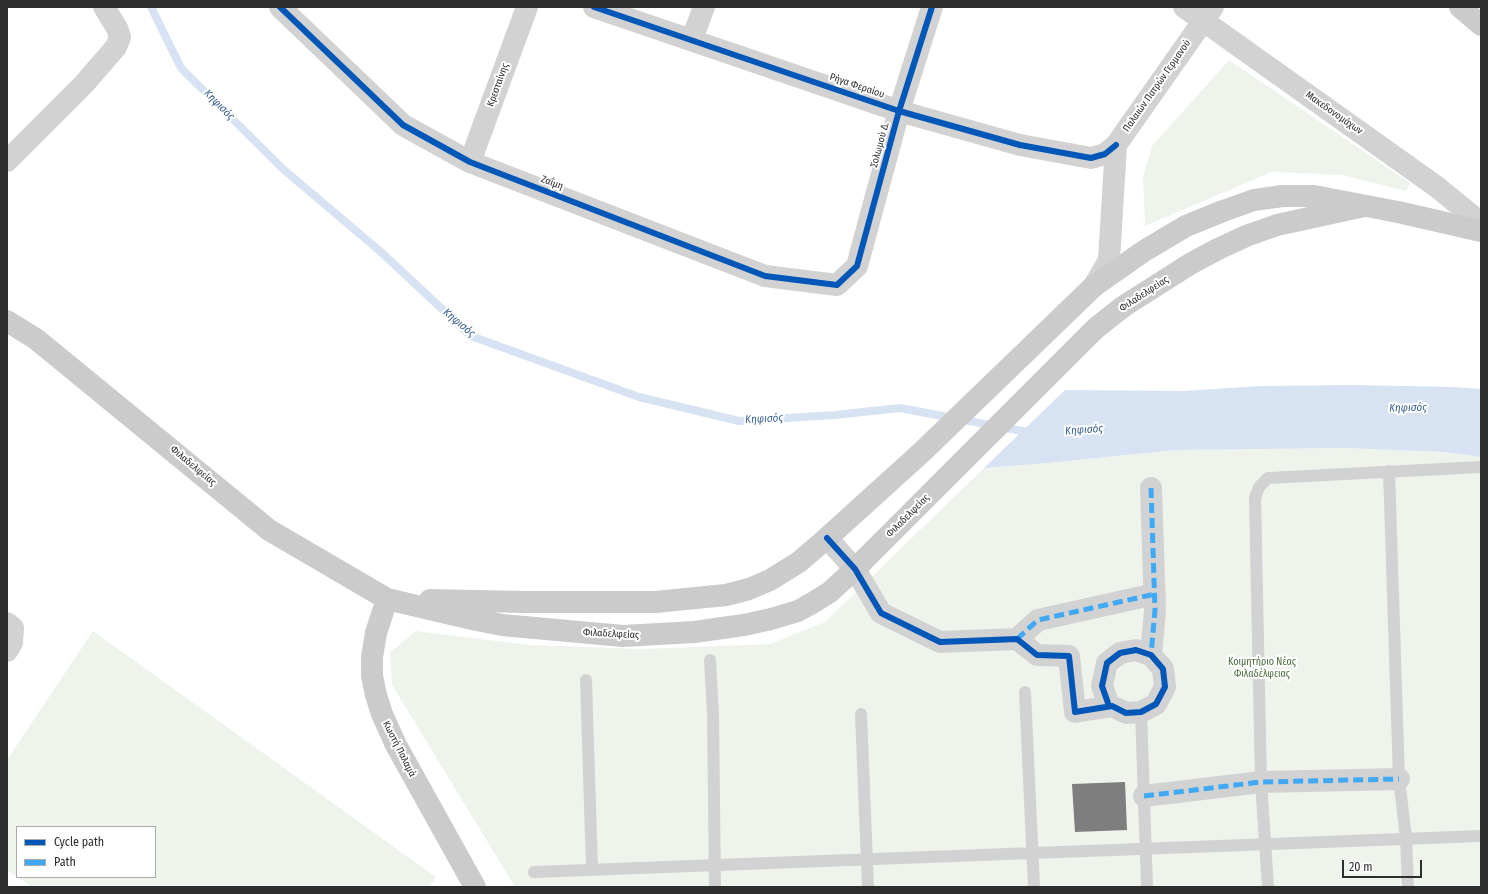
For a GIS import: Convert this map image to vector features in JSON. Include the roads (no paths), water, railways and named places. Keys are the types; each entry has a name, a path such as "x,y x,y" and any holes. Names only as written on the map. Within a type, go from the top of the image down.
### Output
{"main road":[{"path":"1460,7 1481,25"},
{"name":"Φιλαδελφείας","path":"387,599 524,602 654,602 720,596 749,589 770,580 799,562 827,538 922,452 1094,286 1144,251 1186,226 1254,200 1283,196 1314,196 1398,212 1481,231"},
{"name":"Φιλαδελφείας","path":"7,321 36,338 269,530 387,599 502,625 623,636 694,632 744,625 771,619 798,610 830,592 949,475 1071,351 1096,328 1124,306 1190,264 1246,236 1277,225 1364,206"},
{"name":"Κωστή Παλαμά","path":"387,599 376,632 372,656 372,676 376,695 382,714 396,745 475,887"}],"street":[{"path":"7,161 84,84 116,47 120,37 117,28 104,7"},
{"name":"Ζαΐμη","path":"280,7 403,124 470,162 765,276 837,285 857,266"},
{"name":"Κρεσταίνης","path":"470,162 527,7"},
{"name":"Ρήγα Φεραίου","path":"594,7 692,39 899,111 1020,145 1091,158 1105,154 1116,145"},
{"path":"692,39 704,7"},
{"name":"Σολωμού Δ.","path":"857,266 899,111 932,7"},
{"name":"Μακεδονομάχων","path":"1184,7 1208,14 1438,187 1481,223"},
{"name":"Παλαιών Πατρών Γερμανού","path":"1116,145 1208,14"},
{"path":"1094,286 1109,260 1116,145"},
{"path":"1151,488 1155,594 1151,655"},
{"path":"827,538 855,569 881,613 940,642 1017,640 1037,655 1069,656 1075,712 1109,706 1126,713 1141,712 1156,704 1165,687 1162,669 1151,655 1136,650 1120,653 1107,663 1102,686 1109,706"},
{"path":"1017,640 1038,620 1155,594"},
{"path":"7,623 13,628 12,643 7,651"},
{"path":"1144,796 1261,782 1399,779"}],"lane":[{"path":"1268,887 1261,782 1255,498 1259,487 1268,478 1481,467"},
{"path":"1389,471 1399,779 1406,838 1408,887"},
{"path":"710,660 713,712 715,887"},
{"path":"586,680 592,869"},
{"path":"1025,692 1034,887"},
{"path":"1141,712 1147,887"},
{"path":"861,714 868,887"},
{"path":"534,872 1481,836"}],"water":[{"path":"1352,385 1481,389 1481,457 1444,452 1344,448 1176,450 984,468 1065,390 1184,391 1261,386"}],"waterway":[{"name":"Κηφισός","path":"151,7 181,68 283,169 381,252 471,336 639,397 739,421 835,415 900,408 1033,433"}],"park label":[{"name":"Κοιμητήριο Νέας Φιλαδέλφειας","path":"1262,668"}]}
